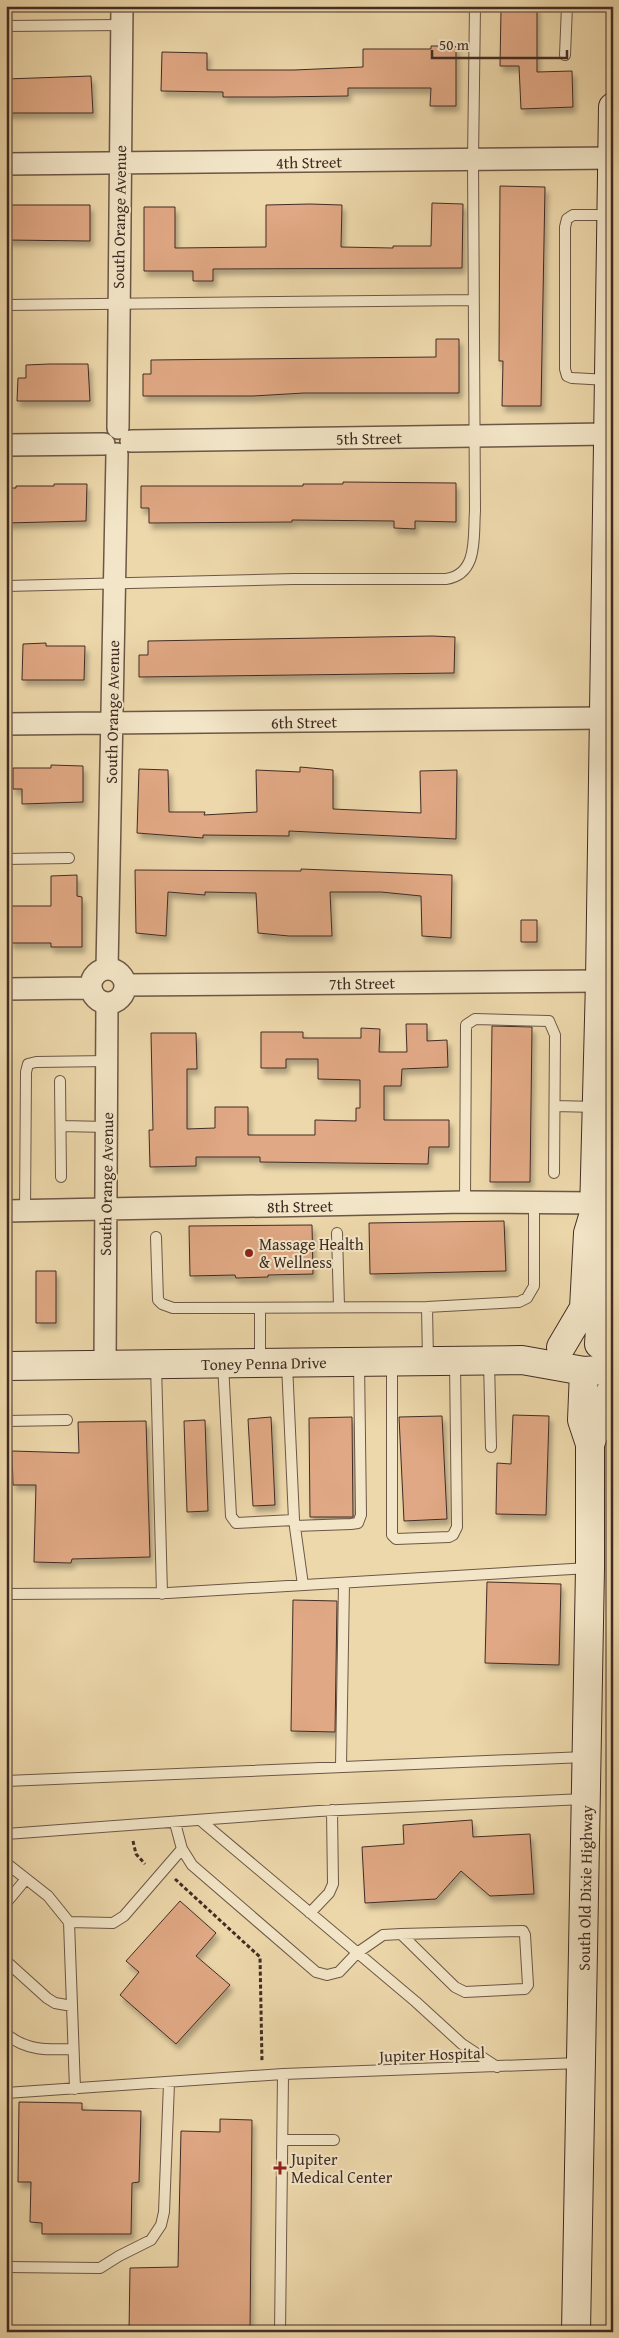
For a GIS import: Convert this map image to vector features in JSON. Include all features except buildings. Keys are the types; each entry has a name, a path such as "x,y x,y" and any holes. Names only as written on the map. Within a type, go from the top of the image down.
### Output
{"street":[{"name":"South Orange Avenue","path":"107,969 117,442 122,15"},
{"path":"561,1347 584,1308 588,1233 594,1208 600,981 613,107"},
{"name":"4th Street","path":"6,164 612,158"},
{"name":"5th Street","path":"6,446 117,442 607,434"},
{"name":"6th Street","path":"6,724 603,718"},
{"path":"107,969 121,976 125,985 124,991 118,1000 107,1003 98,1000 91,988 93,977 102,970 107,969"},
{"name":"7th Street","path":"125,985 600,981"},
{"path":"6,989 91,988"},
{"name":"South Orange Avenue","path":"105,1366 107,1003"},
{"name":"8th Street","path":"16,1211 465,1202 534,1203 594,1208"},
{"path":"594,1208 606,1239 606,1344"},
{"name":"Toney Penna Drive","path":"522,1360 561,1347 606,1344"},
{"name":"Toney Penna Drive","path":"6,1366 522,1360 584,1371 613,1369"},
{"name":"South Old Dixie Highway","path":"576,2332 590,1568 590,1444 582,1420 584,1371"},
{"name":"South Old Dixie Highway","path":"590,1444 613,1386"}],"lane":[{"path":"6,586 114,585 293,579 446,579 461,574 469,565 473,551 473,160 476,6"},
{"path":"564,55 566,6"},
{"path":"6,26 122,15"},
{"path":"608,380 572,378 567,376 565,369 565,227 567,219 573,216 611,215"},
{"path":"6,305 473,300"},
{"path":"6,859 69,858"},
{"path":"465,1202 466,1025 475,1019 549,1021 555,1035 554,1173"},
{"path":"16,1211 28,1064 36,1062 108,1061"},
{"path":"60,1081 61,1177"},
{"path":"555,1106 596,1107"},
{"path":"61,1126 107,1127"},
{"path":"156,1237 156,1292 158,1300 162,1304 173,1308 426,1307 519,1302 527,1298 534,1286 534,1203"},
{"path":"337,1233 339,1306"},
{"path":"426,1307 428,1361"},
{"path":"260,1308 260,1362"},
{"path":"392,1361 392,1534 396,1539 449,1536 453,1535 457,1527 455,1360"},
{"path":"489,1360 492,1448"},
{"path":"223,1363 231,1516 236,1524 358,1523 361,1515 358,1361"},
{"path":"287,1362 295,1523 303,1585"},
{"path":"156,1364 162,1594"},
{"path":"6,1421 67,1420"},
{"path":"6,1476 6,1571"},
{"path":"6,1594 162,1594 590,1568"},
{"path":"341,1766 344,1583"},
{"path":"6,1781 587,1757"},
{"path":"6,1834 332,1810 587,1799"},
{"path":"310,1913 329,1893 333,1884 332,1810"},
{"path":"200,1820 462,2044 497,2067"},
{"path":"175,1823 182,1849 192,1865 316,1972 326,1975 339,1972 357,1953 383,1935 401,1934 523,1931 526,1935 528,1985 525,1989 465,1992 455,1987 401,1934"},
{"path":"69,1922 103,1924 113,1922 124,1916 182,1849"},
{"path":"6,1863 48,1896 69,1922 75,2089"},
{"path":"6,1903 26,1879"},
{"path":"6,1961 47,1998 55,2003 72,2006"},
{"path":"6,2034 25,2046 39,2050 74,2049"},
{"name":"Jupiter Hospital","path":"6,2093 283,2074 582,2063"},
{"path":"280,2332 283,2074"},
{"path":"6,2267 100,2268 151,2240 161,2225 164,2212 169,2083"},
{"path":"283,2140 334,2140"}],"path":[{"path":"133,1841 136,1854 145,1864"},
{"path":"174,1878 260,1957 262,2065"}],"place":[{"name":"Massage Health & Wellness","path":"249,1253"},
{"name":"Jupiter Medical Center","path":"280,2168"}]}
